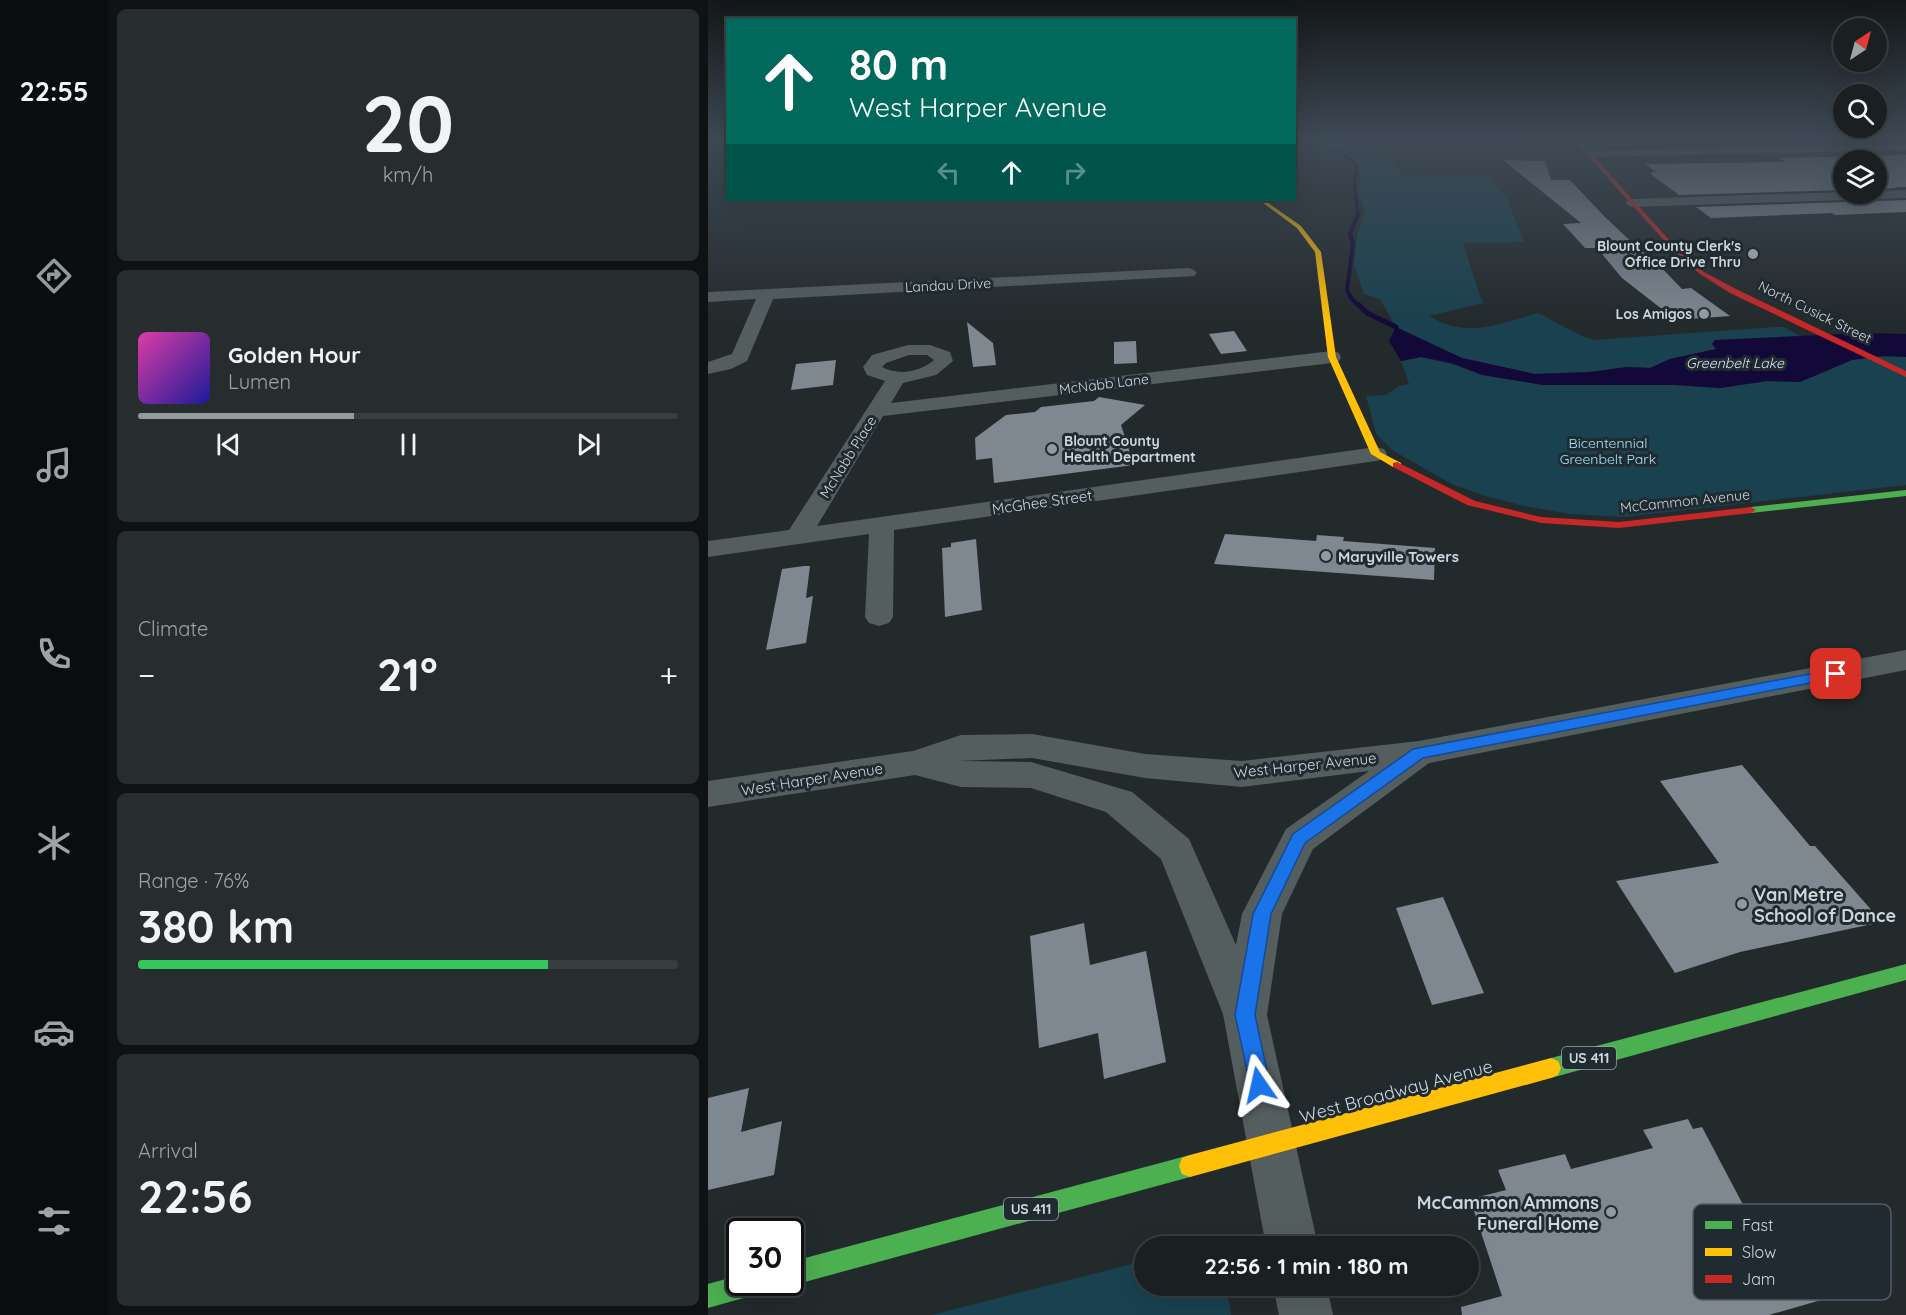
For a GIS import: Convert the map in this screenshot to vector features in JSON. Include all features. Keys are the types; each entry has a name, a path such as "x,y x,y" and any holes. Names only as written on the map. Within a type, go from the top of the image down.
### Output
{"main road":[{"name":"North Cusick Street","path":"1629,200 1678,254 1701,273 1733,291 1901,372"},
{"path":"1262,201 1299,227 1318,252 1332,357 1376,454"},
{"name":"McCammon Avenue","path":"1376,454 1471,503 1541,520 1619,525 1906,493"},
{"name":"West Broadway Avenue","path":"804,1270 1906,972"},
{"path":"708,1296 726,1291"}],"street":[{"path":"1631,203 1711,200"},
{"name":"Landau Drive","path":"708,297 1189,273"},
{"path":"708,368 724,365 741,357 766,295"},
{"name":"McNabb Lane","path":"876,411 1332,357"},
{"name":"McNabb Place","path":"798,536 897,377"},
{"name":"McGhee Street","path":"708,549 1376,454"},
{"path":"879,617 882,524"},
{"name":"West Harper Avenue","path":"708,794 915,763 961,747 1032,746 1145,766 1242,774 1419,753 1906,660"},
{"path":"1290,1236 1245,1015 1262,914 1299,839 1419,753"},
{"name":"West Harper Avenue","path":"915,763 961,774 1031,775 1119,802 1176,850 1245,1015"},
{"path":"1302,1296 1306,1315"}],"green space":[{"path":"1361,200 1508,200 1524,242 1463,243 1484,303 1429,316 1456,327 1496,325 1538,313 1584,337 1595,340 1774,327 1784,327 1802,337 1715,340 1717,349 1670,359 1650,368 1627,367 1590,372 1535,374 1462,358 1396,327 1380,299 1364,294 1354,265 1357,235 1365,212"},
{"name":"Bicentennial Greenbelt Park","path":"1890,356 1906,357 1906,485 1625,517 1570,514 1524,506 1452,484 1392,450 1376,434 1366,396 1386,395 1399,386 1409,384 1401,361 1421,357 1543,385 1675,385 1720,388 1767,381 1800,382 1852,360"},
{"path":"1134,1264 1134,1296 1228,1296 1231,1315 932,1315"}],"water":[{"name":"Greenbelt Lake","path":"1396,327 1462,358 1535,374 1590,372 1627,367 1650,368 1670,359 1716,349 1712,344 1715,340 1863,333 1906,334 1906,357 1881,356 1852,360 1800,382 1767,381 1720,388 1675,385 1543,385 1482,375 1451,363 1421,357 1401,361 1389,341"}],"building":[{"path":"1553,200 1589,200 1682,289 1691,288 1730,316 1676,320 1622,278 1597,248 1585,248 1563,224 1581,223"},
{"path":"1906,200 1906,212 1711,218 1696,207 1833,202 1887,204 1887,201"},
{"path":"967,322 993,343 996,365 973,367"},
{"path":"1234,331 1247,351 1221,354 1209,334"},
{"path":"1136,341 1137,363 1114,364 1114,342"},
{"path":"836,360 833,385 791,390 796,364"},
{"name":"Blount County Health Department","path":"1099,397 1145,405 1121,425 1134,465 994,483 992,458 976,460 975,438 1006,415 1035,412 1041,407 1094,401"},
{"name":"Maryville Towers","path":"1225,534 1316,541 1317,535 1344,537 1343,541 1435,548 1434,580 1214,564"},
{"path":"976,539 982,610 945,617 942,548 951,547 951,543"},
{"path":"810,566 806,598 813,596 806,643 766,650 782,569"},
{"path":"1742,765 1810,846 1815,846 1882,922 1740,952 1675,973 1616,881 1719,863 1660,781"},
{"path":"1443,897 1484,993 1432,1005 1396,908"},
{"path":"1084,923 1090,965 1146,951 1166,1062 1104,1079 1098,1033 1039,1048 1030,936"},
{"path":"749,1088 741,1132 782,1121 774,1175 708,1190 708,1098"},
{"name":"McCammon Ammons Funeral Home","path":"1688,1119 1693,1129 1702,1127 1743,1204 1693,1204 1693,1300 1821,1300 1769,1315 1462,1315 1461,1307 1502,1296 1470,1199 1506,1190 1498,1170 1565,1154 1571,1169 1653,1148 1643,1130"}],"waterway":[{"path":"1356,200 1358,214"},
{"path":"1359,212 1350,234 1353,243 1347,290 1360,307"},
{"path":"1359,305 1367,313 1396,327"}],"traffic: fast":[{"path":"1751,510 1906,493"},
{"path":"1551,1068 1906,972"},
{"path":"804,1270 1190,1166"},
{"path":"708,1296 726,1291"}],"traffic: slow":[{"path":"1262,201 1299,227 1318,252 1332,357 1376,454 1397,465"},
{"path":"1190,1166 1551,1068"}],"traffic: jam":[{"path":"1630,200 1679,254 1702,273 1733,291 1906,374"},
{"path":"1397,465 1471,503 1541,520 1619,525 1751,510"}],"place":[{"name":"Blount County Clerk's Office Drive Thru","path":"1753,254"},
{"name":"Los Amigos","path":"1704,314"},
{"name":"Blount County Health Department","path":"1052,449"},
{"name":"Maryville Towers","path":"1326,556"},
{"name":"Van Metre School of Dance","path":"1742,904"},
{"name":"McCammon Ammons Funeral Home","path":"1611,1212"}],"route":[{"path":"1259,1085 1245,1015 1262,914 1299,839 1419,753 1836,674"}]}
